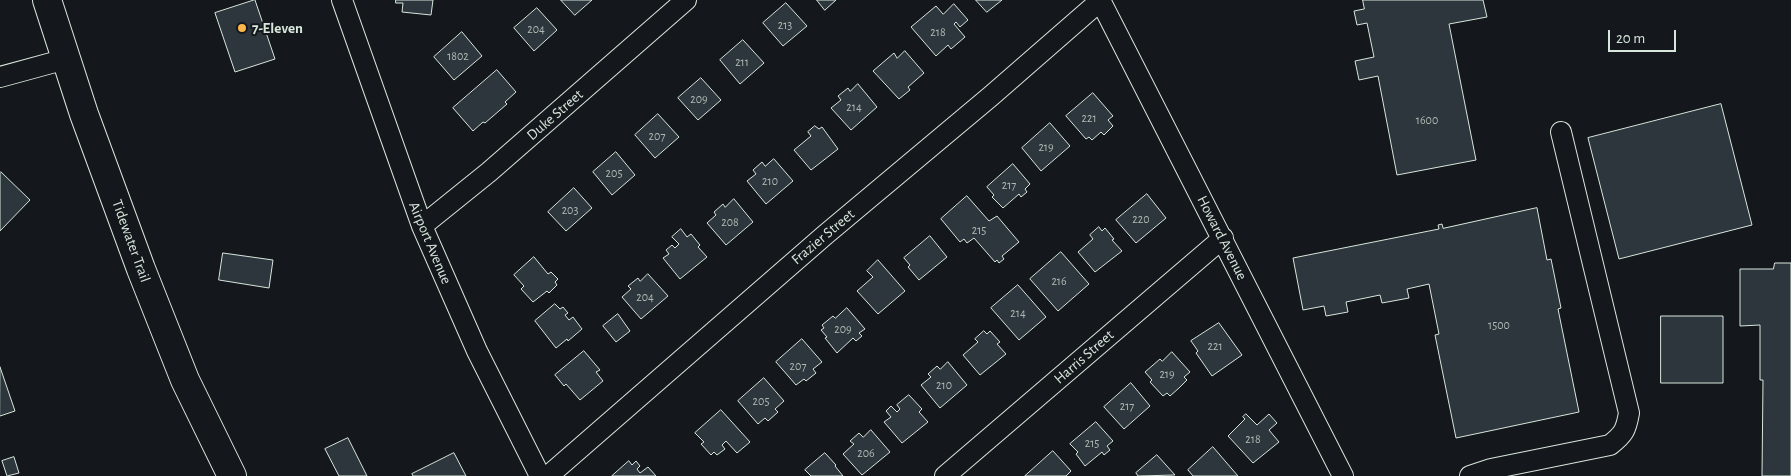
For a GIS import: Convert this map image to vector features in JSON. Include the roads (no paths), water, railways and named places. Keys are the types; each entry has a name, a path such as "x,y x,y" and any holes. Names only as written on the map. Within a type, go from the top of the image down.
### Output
{"main road":[{"name":"Tidewater Trail","path":"47,0 87,120 141,269 185,380 232,476"}],"street":[{"name":"Airport Avenue","path":"342,0 422,226 477,350 540,476"},
{"name":"Duke Street","path":"422,226 489,172 686,0"},
{"name":"Howard Avenue","path":"1100,0 1223,238 1335,472"},
{"name":"Frazier Street","path":"548,476 825,235 991,96 1100,0"},
{"path":"0,77 66,59"},
{"path":"1470,476 1491,469 1610,445 1620,437 1626,428 1629,413 1561,132"},
{"name":"Harris Street","path":"945,476 1223,238"}],"place":[{"name":"7-Eleven","path":"242,28"}]}
